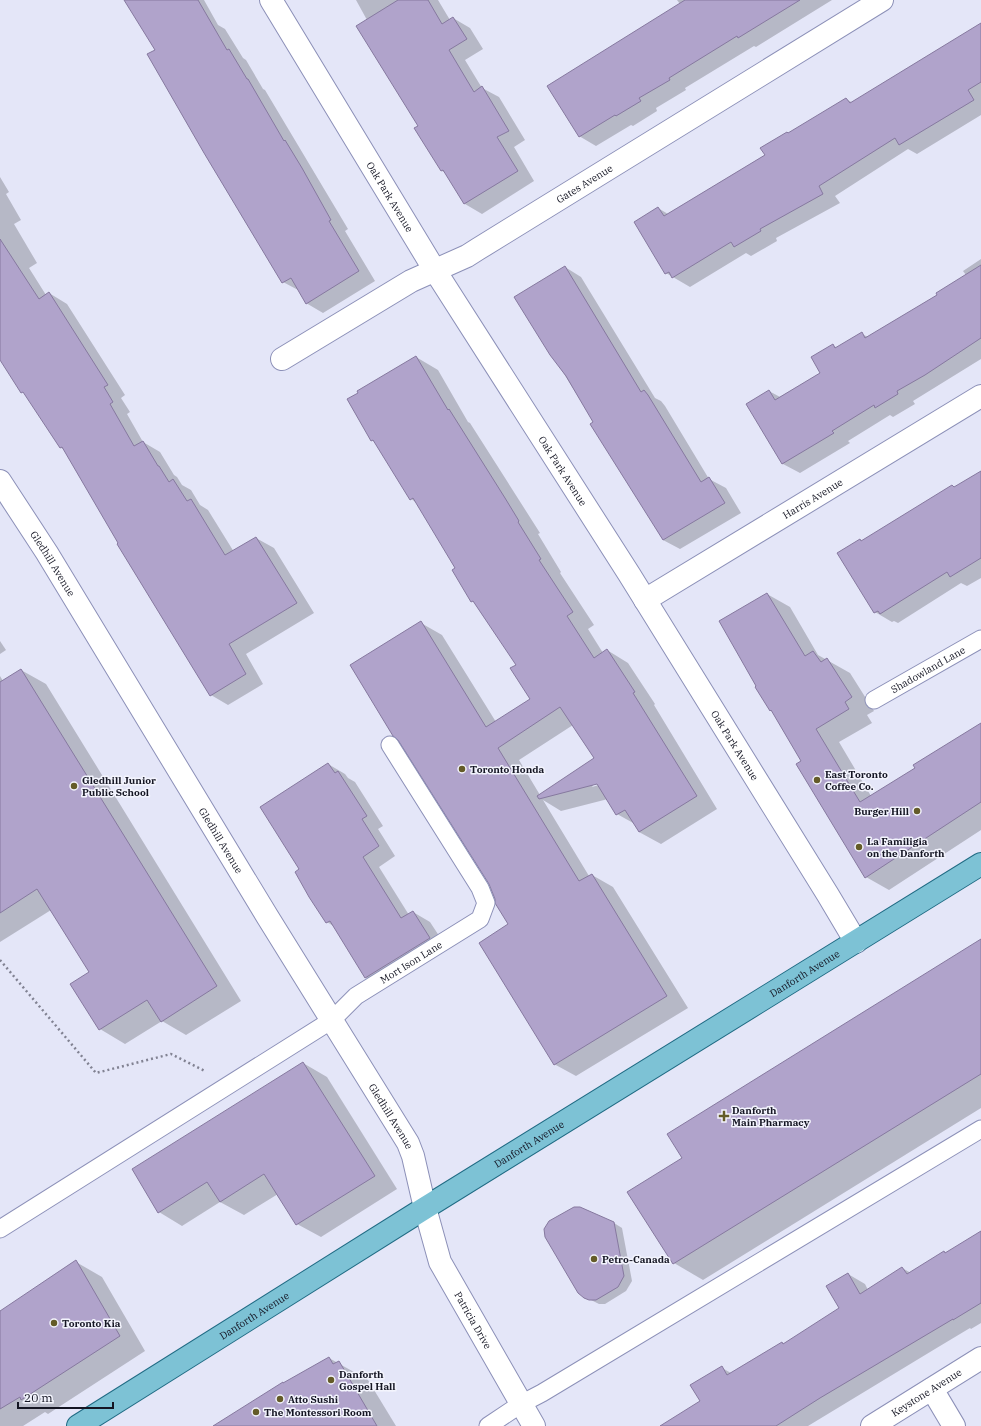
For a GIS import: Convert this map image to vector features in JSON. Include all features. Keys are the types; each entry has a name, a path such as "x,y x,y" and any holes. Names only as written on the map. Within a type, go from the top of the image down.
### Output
{"main road":[{"name":"Danforth Avenue","path":"78,1426 425,1208 981,864"}],"street":[{"name":"Oak Park Avenue","path":"271,0 434,269 645,600 856,942"},
{"name":"Gates Avenue","path":"282,359 411,280 467,256 882,0"},
{"name":"Harris Avenue","path":"645,600 981,396"},
{"name":"Gledhill Avenue","path":"0,481 47,553 259,902 408,1143 413,1156 425,1208"},
{"name":"Patricia Drive","path":"425,1208 440,1262 534,1426"},
{"name":"Keystone Avenue","path":"872,1426 981,1358"},
{"path":"932,1389 954,1426"}],"lane":[{"name":"Shadowland Lane","path":"874,700 981,639"},
{"name":"Mort Ison Lane","path":"0,1229 332,1020 356,996 480,919 486,903 480,888 390,745"},
{"path":"488,1426 521,1404 542,1393 981,1129"}],"path":[{"path":"0,960 96,1073 171,1054 230,1083"}],"building":[{"path":"124,0 198,0 227,50 229,49 284,141 285,140 302,168 331,220 329,221 359,271 306,304 291,278 282,283 147,54 155,50"},
{"path":"398,0 428,0 442,24 453,17 467,39 449,50 474,92 482,86 509,131 497,137 518,171 464,204 414,128 418,126 356,26"},
{"path":"685,0 800,0 738,38 737,36 669,78 670,80 639,98 641,101 579,137 547,86"},
{"path":"981,23 981,82 968,90 974,100 899,145 895,138 819,186 823,194 760,229 761,231 734,247 731,242 672,278 669,272 665,274 634,222 658,207 664,216 765,155 760,148 846,98 850,103"},
{"path":"0,239 39,299 49,292 108,385 104,387 113,402 110,404 134,446 143,441 169,482 173,479 187,501 191,499 225,555 256,537 297,603 229,644 246,674 210,696 117,544 118,543 62,447 60,448 23,392 21,393 0,360"},
{"path":"981,265 981,338 925,375 897,391 898,394 875,408 874,405 832,431 834,433 782,464 746,404 769,390 775,400 820,373 811,357 833,344 835,348 862,332 865,338 937,295 936,293"},
{"path":"565,266 641,392 644,390 648,395 701,482 709,477 725,503 663,540 590,424 593,422 566,376 550,355 514,297"},
{"path":"416,356 448,410 449,409 519,521 518,522 541,559 539,560 573,612 567,616 594,658 607,649 635,692 633,693 697,796 639,832 625,810 616,815 597,784 539,799 537,796 594,758 560,707 498,748 579,881 592,874 667,996 554,1065 479,943 508,924 495,903 495,899 489,884 398,740 393,736 350,665 421,621 486,727 530,699 510,668 516,665 473,601 471,602 452,570 455,568 413,498 410,500 373,440 371,441 347,399 358,393 357,391"},
{"path":"981,471 981,558 950,577 947,572 880,614 878,611 874,613 837,553 860,539 861,541 952,485 954,487"},
{"path":"767,593 805,656 813,651 821,662 827,658 852,697 845,702 849,709 816,729 860,802 915,768 913,765 981,723 981,802 865,878 796,764 801,761 771,710 770,711 755,687 756,686 719,621"},
{"path":"21,669 217,986 161,1022 147,1000 99,1030 70,984 89,972 37,889 0,913 0,682"},
{"path":"328,763 335,773 338,771 367,816 362,819 379,846 363,857 401,918 413,911 430,938 365,978 330,921 326,923 309,897 295,872 299,869 260,807"},
{"path":"981,939 981,1074 673,1264 627,1192 682,1158 667,1134"},
{"path":"303,1062 375,1176 296,1225 264,1174 220,1202 207,1182 158,1213 132,1169"},
{"path":"574,1207 580,1207 614,1222 624,1276 618,1287 596,1300 589,1300 578,1293 545,1237 544,1229 549,1221"},
{"path":"981,1231 981,1303 820,1398 776,1426 660,1426 700,1401 690,1385 722,1366 727,1375 782,1342 783,1344 839,1308 826,1286 848,1273 860,1294 902,1267 907,1274 944,1251 945,1253"},
{"path":"76,1260 120,1336 21,1400 20,1397 0,1409 0,1311"},
{"path":"329,1357 333,1364 339,1361 377,1426 213,1426 283,1382"}],"place":[{"name":"Toronto Honda","path":"462,769"},
{"name":"East Toronto Coffee Co.","path":"817,780"},
{"name":"Gledhill Junior Public School","path":"74,786"},
{"name":"Burger Hill","path":"917,811"},
{"name":"La Familigia on the Danforth","path":"859,847"},
{"name":"Danforth Main Pharmacy","path":"724,1116"},
{"name":"Petro-Canada","path":"594,1259"},
{"name":"Toronto Kia","path":"54,1323"},
{"name":"Danforth Gospel Hall","path":"331,1380"},
{"name":"Atto Sushi","path":"280,1399"},
{"name":"The Montessori Room","path":"256,1412"}]}
